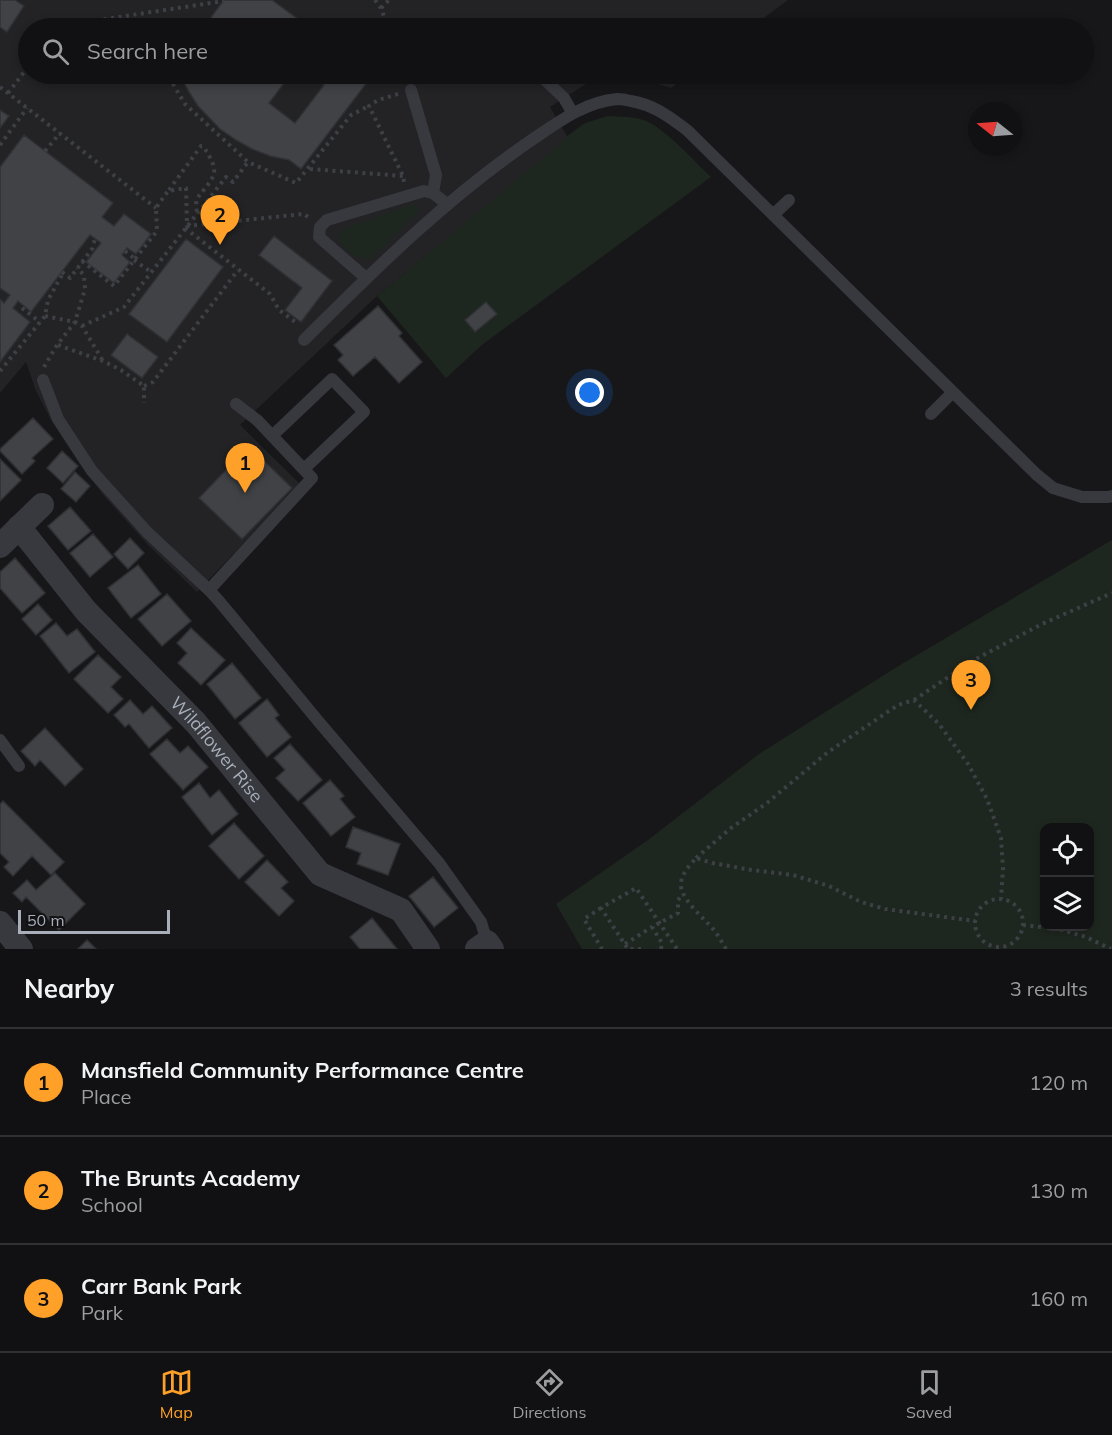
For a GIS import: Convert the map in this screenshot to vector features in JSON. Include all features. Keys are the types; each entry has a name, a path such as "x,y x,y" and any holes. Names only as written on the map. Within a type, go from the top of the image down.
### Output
{"street":[{"path":"0,546 42,505"},
{"name":"Wildflower Rise","path":"19,527 86,611 196,723 320,874 401,910 428,949"}],"lane":[{"path":"549,84 564,98 572,112"},
{"path":"411,90 436,175 434,193"},
{"path":"307,337 404,242 508,155 572,112 594,104 619,99 642,103 661,110 687,130 1036,474 1053,488 1082,497 1112,496"},
{"path":"366,278 319,237 320,227 327,220 424,191 434,193 447,204"},
{"path":"773,215 789,200"},
{"path":"272,436 332,379 364,412 304,469"},
{"path":"43,380 58,419 92,471 147,532 209,590 439,863 481,922 485,947"},
{"path":"931,414 953,392"},
{"path":"209,590 312,478 257,420 236,404"},
{"path":"0,740 19,766"}],"path":[{"path":"375,0 384,18"},
{"path":"381,8 389,0"},
{"path":"116,18 224,1"},
{"path":"8,93 18,80"},
{"path":"172,84 185,104 248,162 297,183 351,115 378,100 411,90"},
{"path":"0,87 156,208"},
{"path":"369,106 403,176 405,185"},
{"path":"0,145 27,108"},
{"path":"45,151 60,133"},
{"path":"222,138 226,133"},
{"path":"82,261 114,286 157,231 156,208 203,146 213,161 215,169 214,176 196,200 197,213"},
{"path":"82,326 124,307 226,177 233,182 248,162"},
{"path":"309,169 403,176"},
{"path":"168,191 186,188 186,227"},
{"path":"186,227 304,214 308,217"},
{"path":"186,227 270,294 279,310 307,337"},
{"path":"0,371 45,316 48,300 62,273 70,278 92,249 95,238"},
{"path":"124,251 151,272"},
{"path":"43,380 44,366 75,322 85,289 84,275 77,268"},
{"path":"144,386 153,382 238,270"},
{"path":"22,308 40,322"},
{"path":"45,316 75,322 82,326 103,361"},
{"path":"57,345 103,361 144,386"},
{"path":"144,386 144,403"},
{"path":"726,949 714,930 683,894 680,884 687,868 696,858 828,752 898,705 914,700 974,660 1042,624 1112,593"},
{"path":"914,700 939,724 968,764 987,799 1001,838 1003,868 1001,900"},
{"path":"696,858 712,863 793,875 829,886 861,902 885,909 975,921"},
{"path":"602,949 584,919 636,888 677,949"},
{"path":"625,944 678,913 678,900 683,894"},
{"path":"994,900 1001,900 1008,902 1019,911 1023,925 1021,933 1011,944 995,948 982,940 975,921 981,907 994,900"},
{"path":"601,908 628,949 640,949"},
{"path":"1023,925 1059,929 1086,937 1112,949"},
{"path":"652,927 662,943 661,949"}],"shaded area":[{"path":"0,0 788,0 764,18 18,18 18,84 586,84 550,107 568,138 377,296 240,425 300,484 197,592 148,545 104,496 77,460 51,420 36,391 26,362 0,393"},
{"path":"658,84 676,84 671,88"},
{"path":"608,116 637,118 654,125 671,138 711,177 483,344 446,378 377,296 567,136 585,123"},
{"path":"410,205 419,206 419,211 371,259 352,253 337,239 343,229"},
{"path":"1112,540 1112,949 582,949 556,904 648,840 759,754 900,665"}],"building":[{"path":"0,0 15,0 24,6 7,32 0,27"},
{"path":"224,0 272,0 296,18 210,18"},
{"path":"185,84 283,84 269,103 295,123 323,84 366,84 301,169 289,160 252,149 220,129 198,106"},
{"path":"0,110 9,116 0,128"},
{"path":"24,135 113,203 102,217 114,226 124,214 151,234 136,254 127,248 122,255 130,262 114,283 86,262 101,243 90,235 31,312 18,301 13,308 30,322 0,362 0,299 4,303 10,295 0,288 0,167"},
{"path":"274,236 332,281 301,322 285,310 302,288 259,255"},
{"path":"186,239 223,267 167,342 129,314"},
{"path":"486,302 497,314 475,332 465,320"},
{"path":"378,306 402,333 399,336 422,362 399,383 375,357 353,376 338,360 343,355 334,345"},
{"path":"127,334 158,357 142,378 111,355"},
{"path":"33,418 53,439 32,458 35,461 22,474 0,449"},
{"path":"249,446 292,488 242,539 199,498"},
{"path":"62,451 78,466 63,483 47,468"},
{"path":"0,459 21,480 0,501"},
{"path":"75,472 90,486 76,502 61,489"},
{"path":"70,507 91,531 68,550 48,526"},
{"path":"93,534 113,557 90,577 70,553"},
{"path":"130,538 144,553 128,569 114,554"},
{"path":"15,558 45,593 22,613 0,588 0,572"},
{"path":"138,565 161,594 131,618 108,588"},
{"path":"167,594 191,621 162,646 138,619"},
{"path":"38,604 52,620 36,635 22,619"},
{"path":"56,623 67,636 77,629 95,652 69,673 40,636"},
{"path":"191,628 225,660 201,685 178,663 187,653 177,643"},
{"path":"98,655 121,677 111,687 123,699 108,713 74,679"},
{"path":"232,663 261,698 235,719 207,684"},
{"path":"267,699 279,715 275,718 291,737 267,757 239,723"},
{"path":"130,700 143,714 152,706 172,728 149,748 129,724 125,727 114,715"},
{"path":"45,728 83,769 65,786 40,760 35,766 21,751"},
{"path":"167,739 180,753 188,746 208,767 183,790 150,754"},
{"path":"290,744 322,780 298,801 276,778 285,770 274,758"},
{"path":"330,780 344,796 340,799 355,817 331,836 303,803"},
{"path":"199,783 210,798 219,790 238,814 212,835 182,797"},
{"path":"3,801 64,862 51,875 32,856 13,876 4,867 9,862 0,853 0,804"},
{"path":"234,823 264,856 239,879 209,846"},
{"path":"353,827 400,844 388,875 357,864 361,853 346,847"},
{"path":"267,860 288,882 281,888 294,901 279,916 245,882"},
{"path":"55,873 85,904 59,930 26,897 22,902 13,893 27,880 36,890"},
{"path":"433,877 458,908 434,927 409,896"},
{"path":"372,918 397,949 360,949 350,937"},
{"path":"87,940 96,949 78,949"}],"place":[{"name":"The Brunts Academy","path":"220,245"},
{"name":"Mansfield Community Performance Centre","path":"245,493"},
{"name":"Carr Bank Park","path":"971,710"}]}
